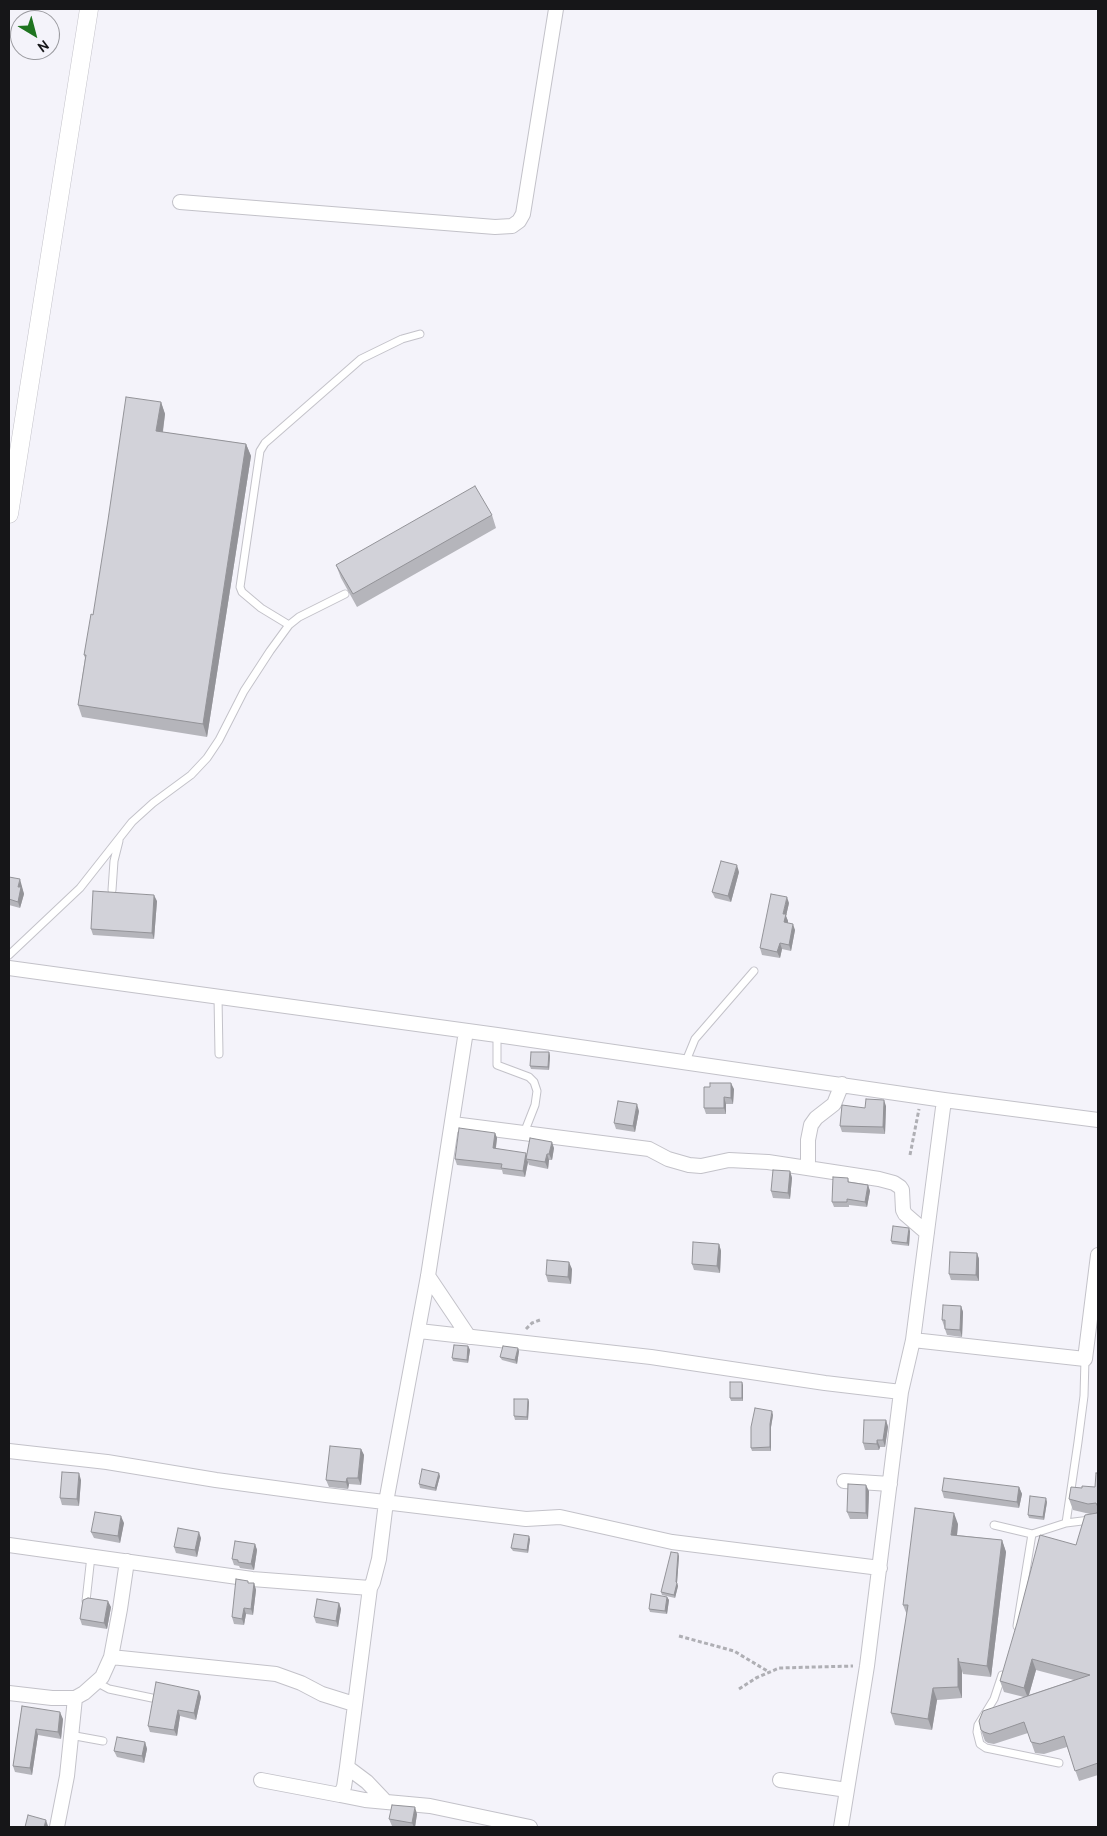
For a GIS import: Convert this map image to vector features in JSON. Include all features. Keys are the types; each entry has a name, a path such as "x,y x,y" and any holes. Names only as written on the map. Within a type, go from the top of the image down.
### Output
{"street":[{"path":"9,514 89,9"},
{"path":"180,202 496,227 512,226 524,214 556,9"},
{"path":"9,968 497,1034 944,1100 1098,1120"},
{"path":"340,1795 344,1787 347,1767 370,1588 379,1559 386,1502 419,1331 453,1124 466,1031"},
{"path":"808,1168 808,1140 811,1125 816,1118 834,1104 842,1084"},
{"path":"841,1827 880,1568 901,1392 913,1340 944,1100"},
{"path":"453,1124 649,1149 689,1165 701,1166 729,1160 768,1162 894,1182 902,1190 905,1214 926,1233"},
{"path":"913,1340 1085,1359 1098,1255"},
{"path":"428,1276 469,1337"},
{"path":"419,1331 651,1357 825,1383 901,1392"},
{"path":"9,1451 107,1462 216,1480 386,1502 526,1519 560,1518 672,1542 880,1568"},
{"path":"844,1481 890,1484"},
{"path":"9,1545 252,1579 370,1588"},
{"path":"9,1693 52,1698 75,1698 84,1693 102,1677 111,1657 127,1561"},
{"path":"111,1657 276,1674 301,1683 322,1694 354,1704"},
{"path":"58,1827 67,1776 75,1698"},
{"path":"347,1767 367,1782 386,1802"},
{"path":"261,1780 340,1795 430,1806 530,1827"},
{"path":"780,1780 847,1790"}],"lane":[{"path":"289,625 262,608 242,592 240,587 260,451 265,443 361,359 402,339 420,334"},
{"path":"9,955 80,888 120,837 142,813 192,775 207,758 220,740 244,691 270,650 289,625 299,617 344,594"},
{"path":"112,890 114,861 120,837"},
{"path":"686,1061 694,1039 754,971"},
{"path":"218,997 219,1054"},
{"path":"497,1034 497,1065 530,1077 534,1082 537,1092 535,1105 524,1133"},
{"path":"1066,1523 1084,1396 1085,1359"},
{"path":"994,1525 1032,1534 1066,1523 1098,1519"},
{"path":"1016,1632 1032,1534"},
{"path":"86,1601 91,1556"},
{"path":"1005,1665 994,1699 978,1725 980,1744 986,1748 1059,1763"},
{"path":"96,1682 109,1689 152,1698"},
{"path":"70,1735 103,1740"}],"path":[{"path":"910,1155 921,1096"},
{"path":"679,1636 734,1651 770,1672"},
{"path":"739,1689 756,1678 779,1668 866,1666"}],"building":[{"path":"126,397 161,402 156,431 246,444 203,724 78,705 86,655 84,655 91,614 93,615"},
{"path":"475,486 492,515 353,594 336,565"},
{"path":"721,861 737,865 728,896 712,892"},
{"path":"9,877 20,879 18,887 21,887 18,902 9,899"},
{"path":"93,891 154,895 152,933 91,929"},
{"path":"771,894 787,897 783,914 786,914 784,922 793,924 789,945 780,943 777,952 760,948"},
{"path":"531,1052 549,1052 548,1067 530,1066"},
{"path":"710,1083 731,1083 731,1098 724,1097 724,1108 704,1108 704,1087 710,1087"},
{"path":"866,1099 884,1100 883,1127 840,1126 842,1105 865,1108"},
{"path":"618,1101 637,1104 633,1126 614,1123"},
{"path":"459,1128 495,1133 493,1148 526,1153 523,1171 501,1168 502,1164 455,1159"},
{"path":"530,1138 552,1142 545,1162 526,1159"},
{"path":"773,1170 790,1171 788,1193 771,1191"},
{"path":"833,1177 848,1178 848,1182 868,1185 865,1202 847,1199 847,1202 832,1202"},
{"path":"893,1226 909,1228 907,1243 891,1241"},
{"path":"693,1242 719,1244 717,1266 692,1264"},
{"path":"950,1252 977,1253 976,1275 949,1274"},
{"path":"547,1260 569,1262 568,1277 546,1275"},
{"path":"943,1305 961,1306 960,1330 945,1329 945,1320 942,1320"},
{"path":"454,1345 468,1346 467,1360 452,1358"},
{"path":"503,1346 518,1348 515,1360 500,1357"},
{"path":"730,1382 742,1382 742,1398 730,1398"},
{"path":"514,1399 528,1399 527,1417 514,1416"},
{"path":"755,1408 772,1411 770,1447 751,1448 751,1427"},
{"path":"864,1420 886,1420 883,1440 877,1440 877,1444 863,1443"},
{"path":"330,1446 361,1449 358,1478 347,1478 346,1482 326,1480"},
{"path":"422,1469 439,1473 435,1488 419,1484"},
{"path":"62,1472 79,1473 77,1499 60,1498"},
{"path":"1096,1473 1098,1473 1098,1507 1096,1503 1088,1504 1069,1499 1071,1487 1095,1487"},
{"path":"944,1478 1019,1487 1017,1502 942,1491"},
{"path":"848,1484 866,1485 866,1513 847,1512"},
{"path":"1030,1496 1046,1498 1043,1517 1028,1515"},
{"path":"915,1508 954,1513 951,1535 1002,1540 987,1666 959,1662 958,1658 958,1687 933,1688 928,1719 891,1713 908,1605 903,1605"},
{"path":"1098,1510 1098,1763 1075,1771 1064,1736 1040,1744 1031,1742 1024,1722 990,1734 981,1730 979,1721 983,1711 1090,1675 1032,1659 1024,1688 1000,1681 1040,1535 1076,1545 1085,1515 1097,1513"},
{"path":"95,1512 121,1516 118,1536 91,1532"},
{"path":"178,1528 199,1532 195,1550 174,1547"},
{"path":"514,1534 529,1536 527,1550 511,1548"},
{"path":"235,1541 255,1544 251,1564 232,1559"},
{"path":"671,1552 678,1553 677,1583 674,1595 661,1592"},
{"path":"236,1579 254,1583 251,1609 244,1608 242,1619 232,1617"},
{"path":"651,1594 667,1597 665,1611 649,1609"},
{"path":"88,1598 108,1601 104,1623 80,1619 83,1600"},
{"path":"317,1599 339,1603 336,1621 314,1617"},
{"path":"156,1682 199,1691 194,1713 178,1710 174,1730 148,1726"},
{"path":"22,1706 60,1712 58,1732 36,1729 30,1768 13,1766"},
{"path":"117,1737 145,1742 142,1756 114,1751"},
{"path":"392,1805 415,1807 412,1823 389,1819"},
{"path":"28,1815 46,1820 44,1827 25,1827"}]}
